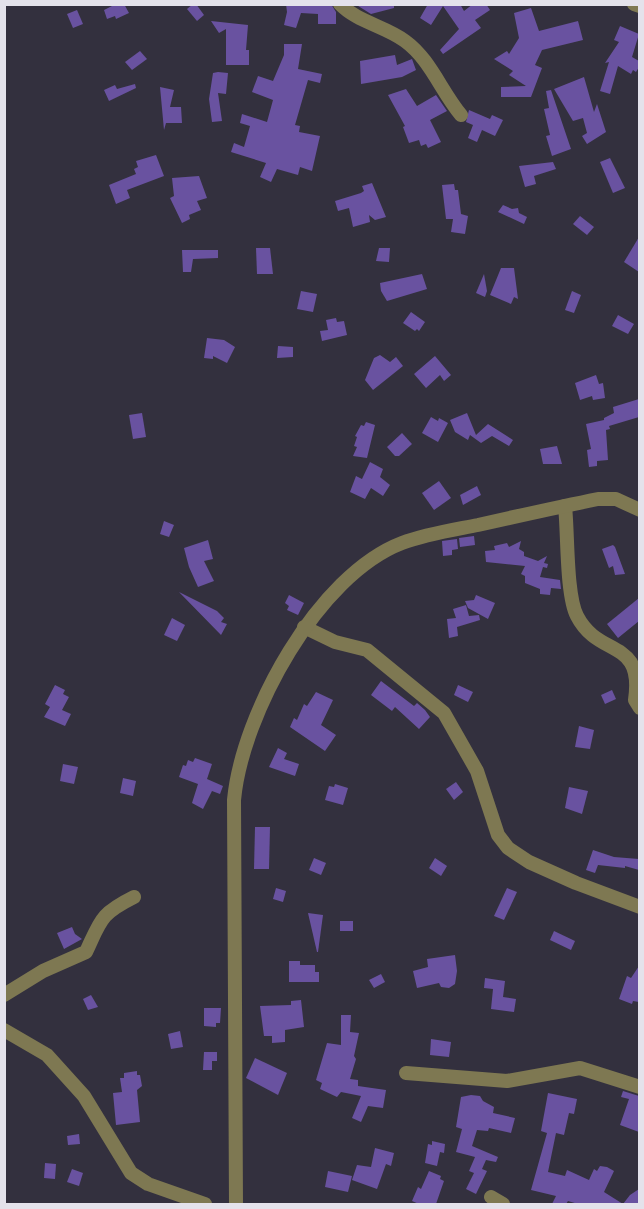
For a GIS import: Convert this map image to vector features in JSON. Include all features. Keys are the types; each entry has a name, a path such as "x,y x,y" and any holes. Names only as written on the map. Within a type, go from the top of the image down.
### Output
{"street":[{"path":"340,4 404,39 422,57 460,115"},
{"path":"634,4 639,6"},
{"path":"236,1204 234,800 237,771 276,675 304,627 351,574 401,544 598,499 616,499 639,510"},
{"path":"565,506 575,612 585,630 628,655 639,675 634,700 639,708"},
{"path":"304,627 335,642 367,650 444,713 477,771 498,835 508,848 529,862 639,907"},
{"path":"4,995 43,971 86,952 94,930 102,918 116,906 134,897"},
{"path":"4,1029 46,1055 84,1096 131,1173 148,1184 205,1204"},
{"path":"406,1073 507,1081 580,1068 639,1087"}],"building":[{"path":"116,4 124,4 129,13 116,19 115,16 107,19 104,10"},
{"path":"196,4 204,15 197,21 187,9"},
{"path":"286,4 331,4 336,12 336,24 318,24 318,14 301,13 296,28 284,25"},
{"path":"355,4 394,4 394,8 371,14"},
{"path":"428,4 460,4 464,11 473,4 486,4 490,10 475,20 481,28 443,54 440,50 459,29 443,6 431,25 420,18"},
{"path":"531,8 539,31 578,21 583,40 542,50 535,65 542,68 531,97 501,97 501,87 526,86 509,75 513,71 494,59 507,51 509,54 519,38 514,13"},
{"path":"77,10 83,24 73,28 67,14"},
{"path":"211,21 248,25 246,50 249,50 249,65 226,65 226,29 219,33"},
{"path":"620,26 639,34 632,57 639,61 639,67 631,74 618,66 610,94 600,91 609,62 605,63 619,42 614,40"},
{"path":"284,44 302,44 298,69 322,74 320,83 308,80 295,125 300,126 299,132 320,136 312,171 300,167 298,175 277,169 271,182 260,177 266,163 231,152 234,143 244,147 250,126 240,123 242,114 267,122 273,100 252,92 258,76 273,81 284,55"},
{"path":"140,51 147,59 132,70 125,62"},
{"path":"395,55 397,65 412,59 416,70 402,77 361,84 360,61"},
{"path":"213,73 228,73 226,94 218,93 222,121 212,122 209,99"},
{"path":"584,77 594,112 597,104 606,132 587,144 582,136 587,133 583,118 573,121 554,89"},
{"path":"135,84 136,88 109,101 104,90 115,85 117,89"},
{"path":"160,87 174,90 170,107 181,107 182,123 166,123 164,130"},
{"path":"406,89 417,106 436,95 447,111 430,120 441,142 428,148 426,144 421,146 419,140 409,143 403,127 405,126 388,95"},
{"path":"551,90 571,149 552,156 546,136 550,135 544,109 549,108 546,91"},
{"path":"469,110 490,119 492,115 503,120 495,136 482,130 477,142 468,138 473,125 466,122"},
{"path":"156,155 164,176 127,190 130,198 116,204 109,185 136,174 134,169 138,167 136,161"},
{"path":"610,158 625,188 613,193 600,162"},
{"path":"553,162 556,169 534,176 536,184 525,187 519,166"},
{"path":"199,176 207,198 197,201 201,210 189,215 190,219 182,223 170,198 174,196 172,178"},
{"path":"372,183 386,217 375,220 369,215 370,222 353,227 349,208 338,211 335,201 361,193 364,191 362,186"},
{"path":"454,184 455,190 458,190 461,214 468,216 465,234 451,232 453,219 446,219 442,185"},
{"path":"503,205 512,209 518,208 519,213 527,217 524,224 498,212"},
{"path":"580,216 594,227 587,235 573,224"},
{"path":"639,237 639,272 624,262"},
{"path":"256,248 270,248 273,274 257,274"},
{"path":"379,248 390,248 389,262 376,261"},
{"path":"182,250 218,250 218,258 193,259 191,272 183,272"},
{"path":"501,268 514,268 518,299 514,297 511,304 490,295"},
{"path":"422,274 427,289 387,301 381,291 380,283"},
{"path":"484,274 487,291 485,297 476,293"},
{"path":"301,291 317,294 313,312 297,309"},
{"path":"572,291 581,295 574,313 565,310"},
{"path":"411,312 425,322 419,331 403,323"},
{"path":"618,315 634,324 628,334 612,326"},
{"path":"336,318 337,322 344,321 347,335 322,341 320,331 328,330 326,320"},
{"path":"207,338 224,340 235,347 227,363 213,356 213,359 204,358"},
{"path":"278,346 293,347 293,357 277,358"},
{"path":"380,355 390,362 396,357 403,366 373,390 365,380 374,358"},
{"path":"435,356 451,375 444,381 440,375 426,388 414,374"},
{"path":"596,375 599,384 603,383 605,398 593,400 592,396 580,400 575,383"},
{"path":"639,399 639,417 609,426 610,429 606,430 608,460 597,461 597,466 589,467 587,450 591,449 586,424 604,420 614,413 613,407"},
{"path":"142,413 146,437 133,439 129,415"},
{"path":"467,413 476,435 488,424 513,440 509,446 492,436 481,443 470,435 468,440 455,432 450,420"},
{"path":"431,417 448,423 438,442 422,433"},
{"path":"366,422 375,425 367,458 353,456 357,447 354,446 357,437 355,436 361,425 364,426"},
{"path":"402,433 412,444 399,456 395,456 387,447"},
{"path":"557,446 562,464 543,464 540,449"},
{"path":"370,462 383,469 380,477 390,485 383,496 371,488 365,499 350,492 356,476 362,479"},
{"path":"439,481 451,498 434,510 422,493"},
{"path":"477,486 481,495 463,505 460,495"},
{"path":"164,521 174,525 169,537 160,534"},
{"path":"474,536 475,545 460,547 459,538"},
{"path":"457,539 458,549 452,550 452,555 443,556 442,541"},
{"path":"208,540 213,559 204,561 214,581 198,587 184,548"},
{"path":"521,541 519,549 524,552 524,556 538,561 547,556 544,563 548,564 547,568 543,567 540,577 560,580 561,589 551,588 550,595 540,594 540,589 525,583 525,576 521,574 525,566 486,562 485,551 495,550 494,546 507,543 509,547"},
{"path":"613,545 625,574 615,575 613,566 609,568 602,549"},
{"path":"179,592 217,611 224,618 221,622 227,624 221,635"},
{"path":"289,595 304,603 298,615 287,610 289,606 285,603"},
{"path":"476,595 495,603 488,619 468,608 465,601 474,600"},
{"path":"639,598 639,621 618,638 607,624"},
{"path":"466,605 469,616 479,615 480,620 457,627 458,636 449,638 447,619 456,618 453,609"},
{"path":"172,618 185,625 177,641 164,635"},
{"path":"381,681 414,706 417,703 425,710 430,717 419,729 395,707 392,711 371,695"},
{"path":"55,685 65,690 63,694 69,697 62,710 71,714 65,726 44,717 50,707 45,704"},
{"path":"458,685 473,692 468,702 454,695"},
{"path":"612,690 616,699 605,704 601,695"},
{"path":"316,692 333,700 321,725 336,735 325,751 290,727 294,718 297,720 304,704 307,706"},
{"path":"579,726 594,730 590,749 575,747"},
{"path":"278,748 287,753 284,759 299,764 295,776 269,767"},
{"path":"195,758 212,764 207,779 223,786 220,794 212,791 203,809 192,803 198,784 179,777 183,765 186,766 188,760 193,762"},
{"path":"63,764 78,767 74,784 60,781"},
{"path":"123,778 136,781 133,796 120,793"},
{"path":"456,782 463,792 454,800 446,789"},
{"path":"335,784 348,788 343,805 325,800 329,786 334,787"},
{"path":"569,787 588,791 582,814 565,808"},
{"path":"255,827 270,827 269,869 254,869"},
{"path":"593,850 614,857 639,859 639,870 625,866 625,868 598,865 595,873 586,870"},
{"path":"314,858 326,863 321,875 309,870"},
{"path":"435,858 447,866 441,876 429,868"},
{"path":"276,888 286,891 283,902 273,899"},
{"path":"507,888 517,892 504,920 494,916"},
{"path":"308,913 323,915 318,952 317,952"},
{"path":"340,921 353,921 353,931 340,931"},
{"path":"72,927 75,934 82,939 64,949 57,933"},
{"path":"554,931 575,941 571,950 550,940"},
{"path":"455,955 457,971 455,984 449,988 441,987 439,983 417,988 413,971 428,967 427,959"},
{"path":"289,961 300,961 300,965 315,965 315,972 319,972 319,982 289,982"},
{"path":"639,966 639,1002 633,1001 632,1004 619,999 627,976 631,978"},
{"path":"381,974 385,982 374,988 369,980"},
{"path":"485,978 505,981 503,997 516,999 514,1012 491,1009 493,989 484,988"},
{"path":"91,995 98,1007 88,1010 83,999"},
{"path":"301,1000 304,1027 285,1030 285,1042 272,1043 272,1036 264,1036 260,1006 291,1005 291,1001"},
{"path":"204,1008 221,1008 220,1023 216,1023 216,1027 204,1026"},
{"path":"341,1015 351,1015 350,1032 359,1033 354,1056 356,1059 350,1079 358,1080 358,1086 386,1090 383,1108 368,1106 361,1122 352,1118 361,1096 341,1092 337,1097 320,1089 322,1083 316,1080 327,1043 341,1045"},
{"path":"180,1031 183,1047 171,1049 168,1034"},
{"path":"431,1039 451,1042 449,1057 430,1055"},
{"path":"204,1052 217,1052 217,1061 212,1061 212,1070 203,1070"},
{"path":"255,1058 287,1073 278,1095 246,1078"},
{"path":"137,1071 142,1086 137,1090 140,1122 116,1125 113,1093 122,1092 120,1078 124,1078 124,1073"},
{"path":"623,1091 639,1096 639,1132 620,1125 629,1099 621,1097"},
{"path":"548,1093 577,1099 574,1114 569,1113 564,1135 556,1133 548,1172 565,1176 567,1170 589,1180 594,1169 597,1171 600,1166 607,1167 614,1171 604,1192 623,1204 578,1204 568,1201 566,1204 552,1204 556,1196 531,1190 547,1133 541,1131"},
{"path":"480,1096 483,1101 494,1107 493,1113 515,1118 511,1133 489,1128 488,1131 477,1130 472,1146 498,1157 496,1162 486,1160 482,1169 487,1171 476,1194 466,1189 474,1173 469,1171 475,1157 456,1152 462,1129 456,1127 461,1097"},
{"path":"79,1134 80,1144 68,1145 67,1136"},
{"path":"432,1141 445,1144 444,1153 440,1152 437,1166 425,1163 428,1144 432,1145"},
{"path":"375,1148 394,1153 391,1166 386,1164 377,1189 352,1180 357,1165 371,1167"},
{"path":"45,1163 56,1164 55,1179 44,1178"},
{"path":"72,1169 83,1173 79,1186 67,1182"},
{"path":"328,1171 352,1176 348,1192 325,1187"},
{"path":"429,1171 441,1176 440,1179 444,1181 436,1204 419,1204 412,1201 418,1187 421,1189"},
{"path":"639,1189 639,1204 623,1204 630,1195"}]}
